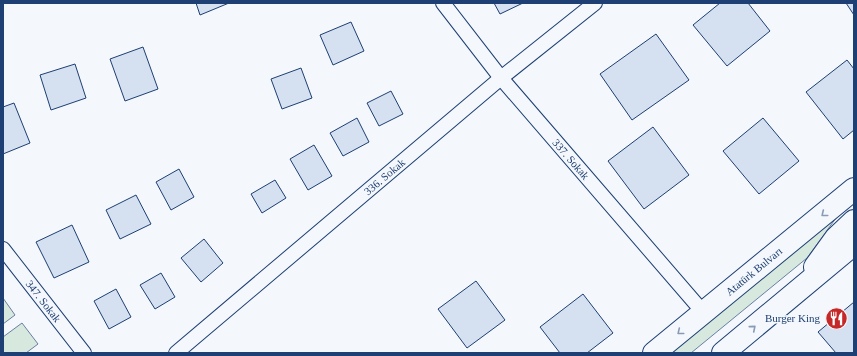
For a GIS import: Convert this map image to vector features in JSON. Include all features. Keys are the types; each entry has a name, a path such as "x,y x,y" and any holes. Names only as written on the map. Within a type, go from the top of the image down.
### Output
{"main road":[{"name":"Atatürk Bulvarı","path":"654,353 854,189"},
{"path":"800,289 827,249 854,221"},
{"path":"723,353 854,244"}],"street":[{"name":"337. Sokak","path":"443,3 501,78 703,312"},
{"name":"336. Sokak","path":"176,353 501,78 595,3"},
{"name":"347. Sokak","path":"3,249 84,353"}],"shaded area":[{"path":"836,218 807,258 691,353 665,353"},
{"path":"3,298 15,315 3,324"},
{"path":"22,323 38,344 26,353 3,353 3,337"}],"building":[{"path":"196,3 229,3 200,15"},
{"path":"494,3 523,3 500,14"},
{"path":"720,3 748,3 770,31 727,66 693,25"},
{"path":"846,3 854,3 854,15"},
{"path":"351,22 364,51 333,65 320,35"},
{"path":"656,34 689,80 632,120 600,74"},
{"path":"143,47 158,89 125,101 110,59"},
{"path":"847,60 854,69 854,130 843,139 806,92"},
{"path":"75,64 86,98 51,110 40,75"},
{"path":"301,68 312,98 282,109 271,79"},
{"path":"391,91 403,114 379,126 367,103"},
{"path":"14,103 30,143 3,154 3,107"},
{"path":"357,118 369,142 343,156 330,133"},
{"path":"763,118 799,161 759,194 723,151"},
{"path":"653,127 689,175 644,209 608,161"},
{"path":"314,145 332,176 308,190 290,159"},
{"path":"179,169 194,197 171,210 156,182"},
{"path":"275,180 286,198 262,213 251,194"},
{"path":"136,195 151,224 120,239 106,210"},
{"path":"72,225 89,262 54,278 36,242"},
{"path":"204,239 223,263 201,282 181,258"},
{"path":"161,273 175,297 155,309 140,285"},
{"path":"476,281 505,320 467,348 438,309"},
{"path":"116,289 131,317 109,329 94,301"},
{"path":"583,294 613,333 587,353 560,353 540,327"},
{"path":"854,302 854,353 836,353 818,332"}],"place":[{"name":"Burger King","path":"836,318"}]}
